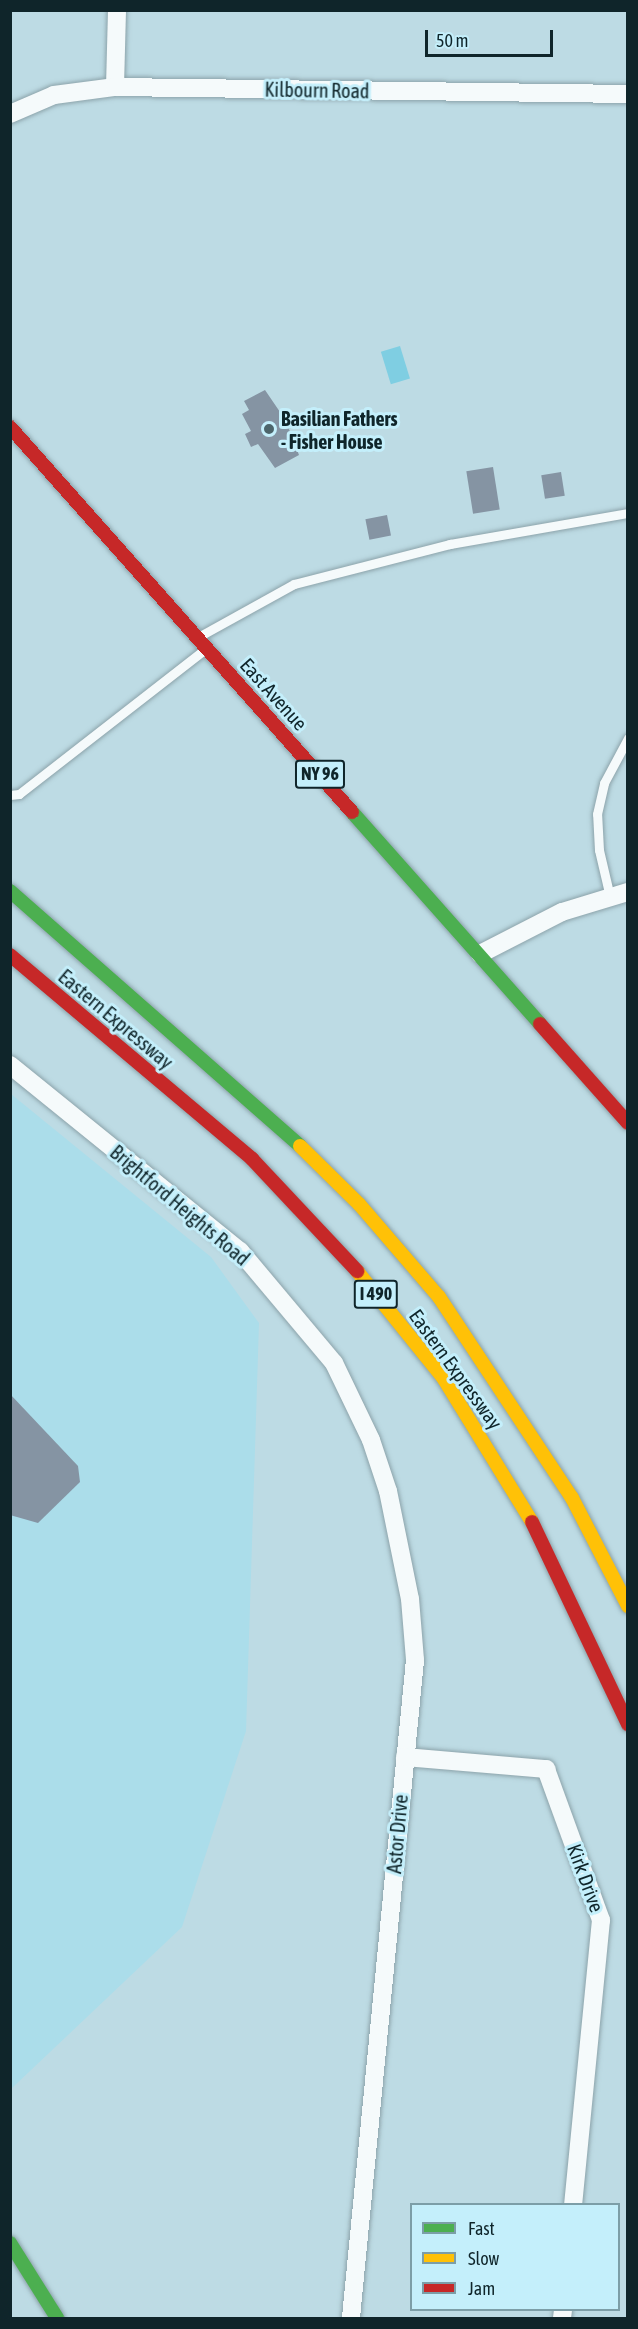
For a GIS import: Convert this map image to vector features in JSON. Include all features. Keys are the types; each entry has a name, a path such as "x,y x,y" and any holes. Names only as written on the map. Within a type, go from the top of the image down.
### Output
{"main road":[{"name":"East Avenue","path":"10,427 22,447 202,642 627,1123"},
{"name":"Eastern Expressway","path":"10,891 273,1119 359,1204 424,1280 504,1390 572,1498 627,1606"},
{"name":"Eastern Expressway","path":"10,955 252,1159 321,1228 392,1313 444,1379 513,1485 576,1606 627,1724"},
{"path":"10,2243 57,2319"}],"street":[{"path":"116,87 117,10"},
{"name":"Kilbourn Road","path":"10,114 54,95 116,87 627,94"},
{"path":"480,954 515,933 619,894"},
{"name":"Brightford Heights Road","path":"10,1065 240,1251 334,1363"},
{"name":"Astor Drive","path":"334,1363 371,1440 402,1547 414,1660 351,2319"},
{"name":"Kirk Drive","path":"405,1757 546,1769 601,1920 573,2203"}],"lane":[{"path":"10,795 19,794 202,642 294,584 450,544 627,513"},
{"path":"619,894 599,850 597,814 604,783 627,738"}],"shaded area":[{"path":"400,346 410,379 391,384 381,352"},
{"path":"11,1094 211,1257 259,1323 246,1731 182,1927 11,2089"}],"building":[{"name":"Basilian Fathers - Fisher House","path":"265,390 280,412 289,412 295,418 289,429 299,455 275,468 258,444 251,447 245,434 251,431 242,414 249,410 244,401"},
{"path":"493,467 500,509 473,514 466,471"},
{"path":"561,472 565,496 545,499 541,475"},
{"path":"387,515 391,536 369,540 365,519"},
{"path":"10,1394 78,1466 80,1482 38,1523 10,1515"}],"traffic: fast":[{"path":"352,812 540,1024"},
{"path":"10,891 300,1146"},
{"path":"10,2243 57,2318"}],"traffic: slow":[{"path":"300,1146 359,1204 439,1297 572,1498 628,1606"},
{"path":"357,1271 444,1379 532,1522"}],"traffic: jam":[{"path":"10,427 352,812"},
{"path":"10,955 252,1159 357,1271"},
{"path":"540,1024 628,1123"},
{"path":"532,1522 628,1724"}],"place":[{"name":"Basilian Fathers - Fisher House","path":"269,429"}]}
